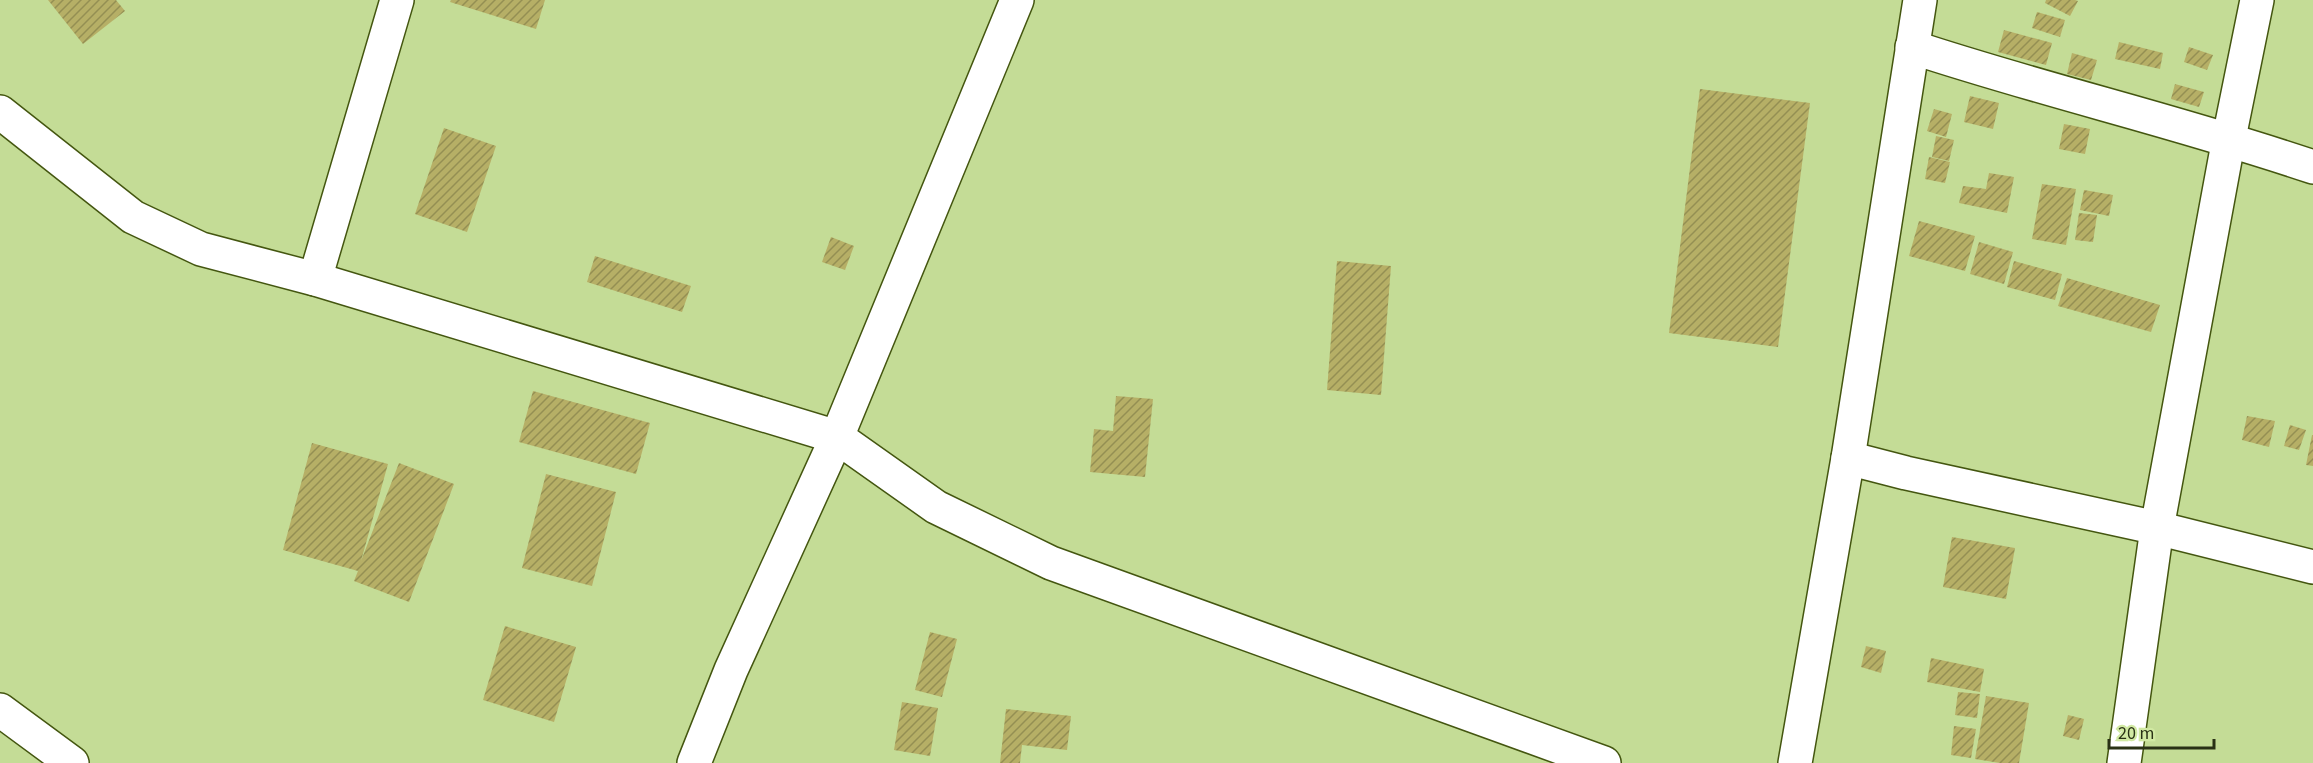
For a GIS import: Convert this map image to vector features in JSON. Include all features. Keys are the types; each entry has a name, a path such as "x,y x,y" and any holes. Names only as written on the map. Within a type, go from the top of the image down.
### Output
{"street":[{"path":"315,279 397,0"},
{"path":"694,763 731,670 837,437 1017,0"},
{"path":"1795,763 1848,458 1920,0"},
{"path":"2124,763 2157,528 2229,138 2257,0"},
{"path":"1912,47 1988,72 2229,138 2313,166"},
{"path":"0,112 134,217 201,249 315,279 837,437 936,507 1051,563 1604,763"},
{"path":"1848,458 1906,473 2157,528 2313,567"},
{"path":"0,710 72,763"}],"building":[{"path":"48,0 116,0 125,11 83,44"},
{"path":"451,0 545,0 536,29 450,2"},
{"path":"2046,0 2078,1 2070,16 2045,3"},
{"path":"2037,12 2065,20 2060,37 2032,28"},
{"path":"2004,30 2052,43 2046,65 1998,52"},
{"path":"2119,42 2163,53 2160,69 2115,59"},
{"path":"2189,47 2213,55 2207,70 2184,62"},
{"path":"2072,53 2097,60 2091,80 2067,74"},
{"path":"2175,84 2204,92 2199,107 2171,99"},
{"path":"1700,89 1810,103 1778,347 1669,333"},
{"path":"1970,96 1999,103 1993,129 1964,122"},
{"path":"1934,109 1952,114 1946,137 1927,131"},
{"path":"2064,124 2090,129 2085,154 2059,149"},
{"path":"444,128 496,146 467,232 415,214"},
{"path":"1936,136 1954,140 1949,161 1932,157"},
{"path":"1929,157 1950,162 1945,183 1925,179"},
{"path":"1989,173 2014,177 2007,213 1959,203 1963,186 1986,189"},
{"path":"2042,184 2076,189 2066,245 2032,239"},
{"path":"2084,190 2113,195 2109,216 2080,210"},
{"path":"2079,213 2097,215 2093,242 2075,240"},
{"path":"1919,221 1975,236 1965,271 1909,256"},
{"path":"831,237 854,246 845,270 822,262"},
{"path":"1979,242 2013,252 2004,284 1970,274"},
{"path":"595,256 691,286 682,312 587,282"},
{"path":"1337,261 1391,266 1381,395 1327,390"},
{"path":"2014,261 2062,274 2055,300 2007,287"},
{"path":"2067,278 2160,305 2151,332 2058,306"},
{"path":"533,391 650,423 636,474 519,442"},
{"path":"1116,396 1153,399 1145,477 1090,472 1094,429 1113,431"},
{"path":"2247,416 2275,421 2269,447 2242,440"},
{"path":"2290,425 2306,430 2299,450 2284,446"},
{"path":"2313,435 2313,466 2306,465"},
{"path":"312,443 388,464 361,561 399,463 454,484 409,602 354,581 358,571 283,550"},
{"path":"546,474 616,492 592,586 522,568"},
{"path":"1952,537 2015,548 2006,599 1943,587"},
{"path":"505,626 576,647 554,722 483,700"},
{"path":"930,632 957,639 942,697 915,690"},
{"path":"1866,646 1886,651 1881,673 1861,667"},
{"path":"1931,658 1984,669 1980,692 1927,682"},
{"path":"1958,692 1980,694 1977,718 1955,715"},
{"path":"1986,696 2029,703 2019,763 1975,759"},
{"path":"902,702 938,708 930,756 894,750"},
{"path":"1006,709 1071,716 1067,750 1022,745 1020,763 1000,763"},
{"path":"2068,715 2084,719 2079,740 2063,736"},
{"path":"1954,726 1976,729 1971,758 1951,755"}]}
